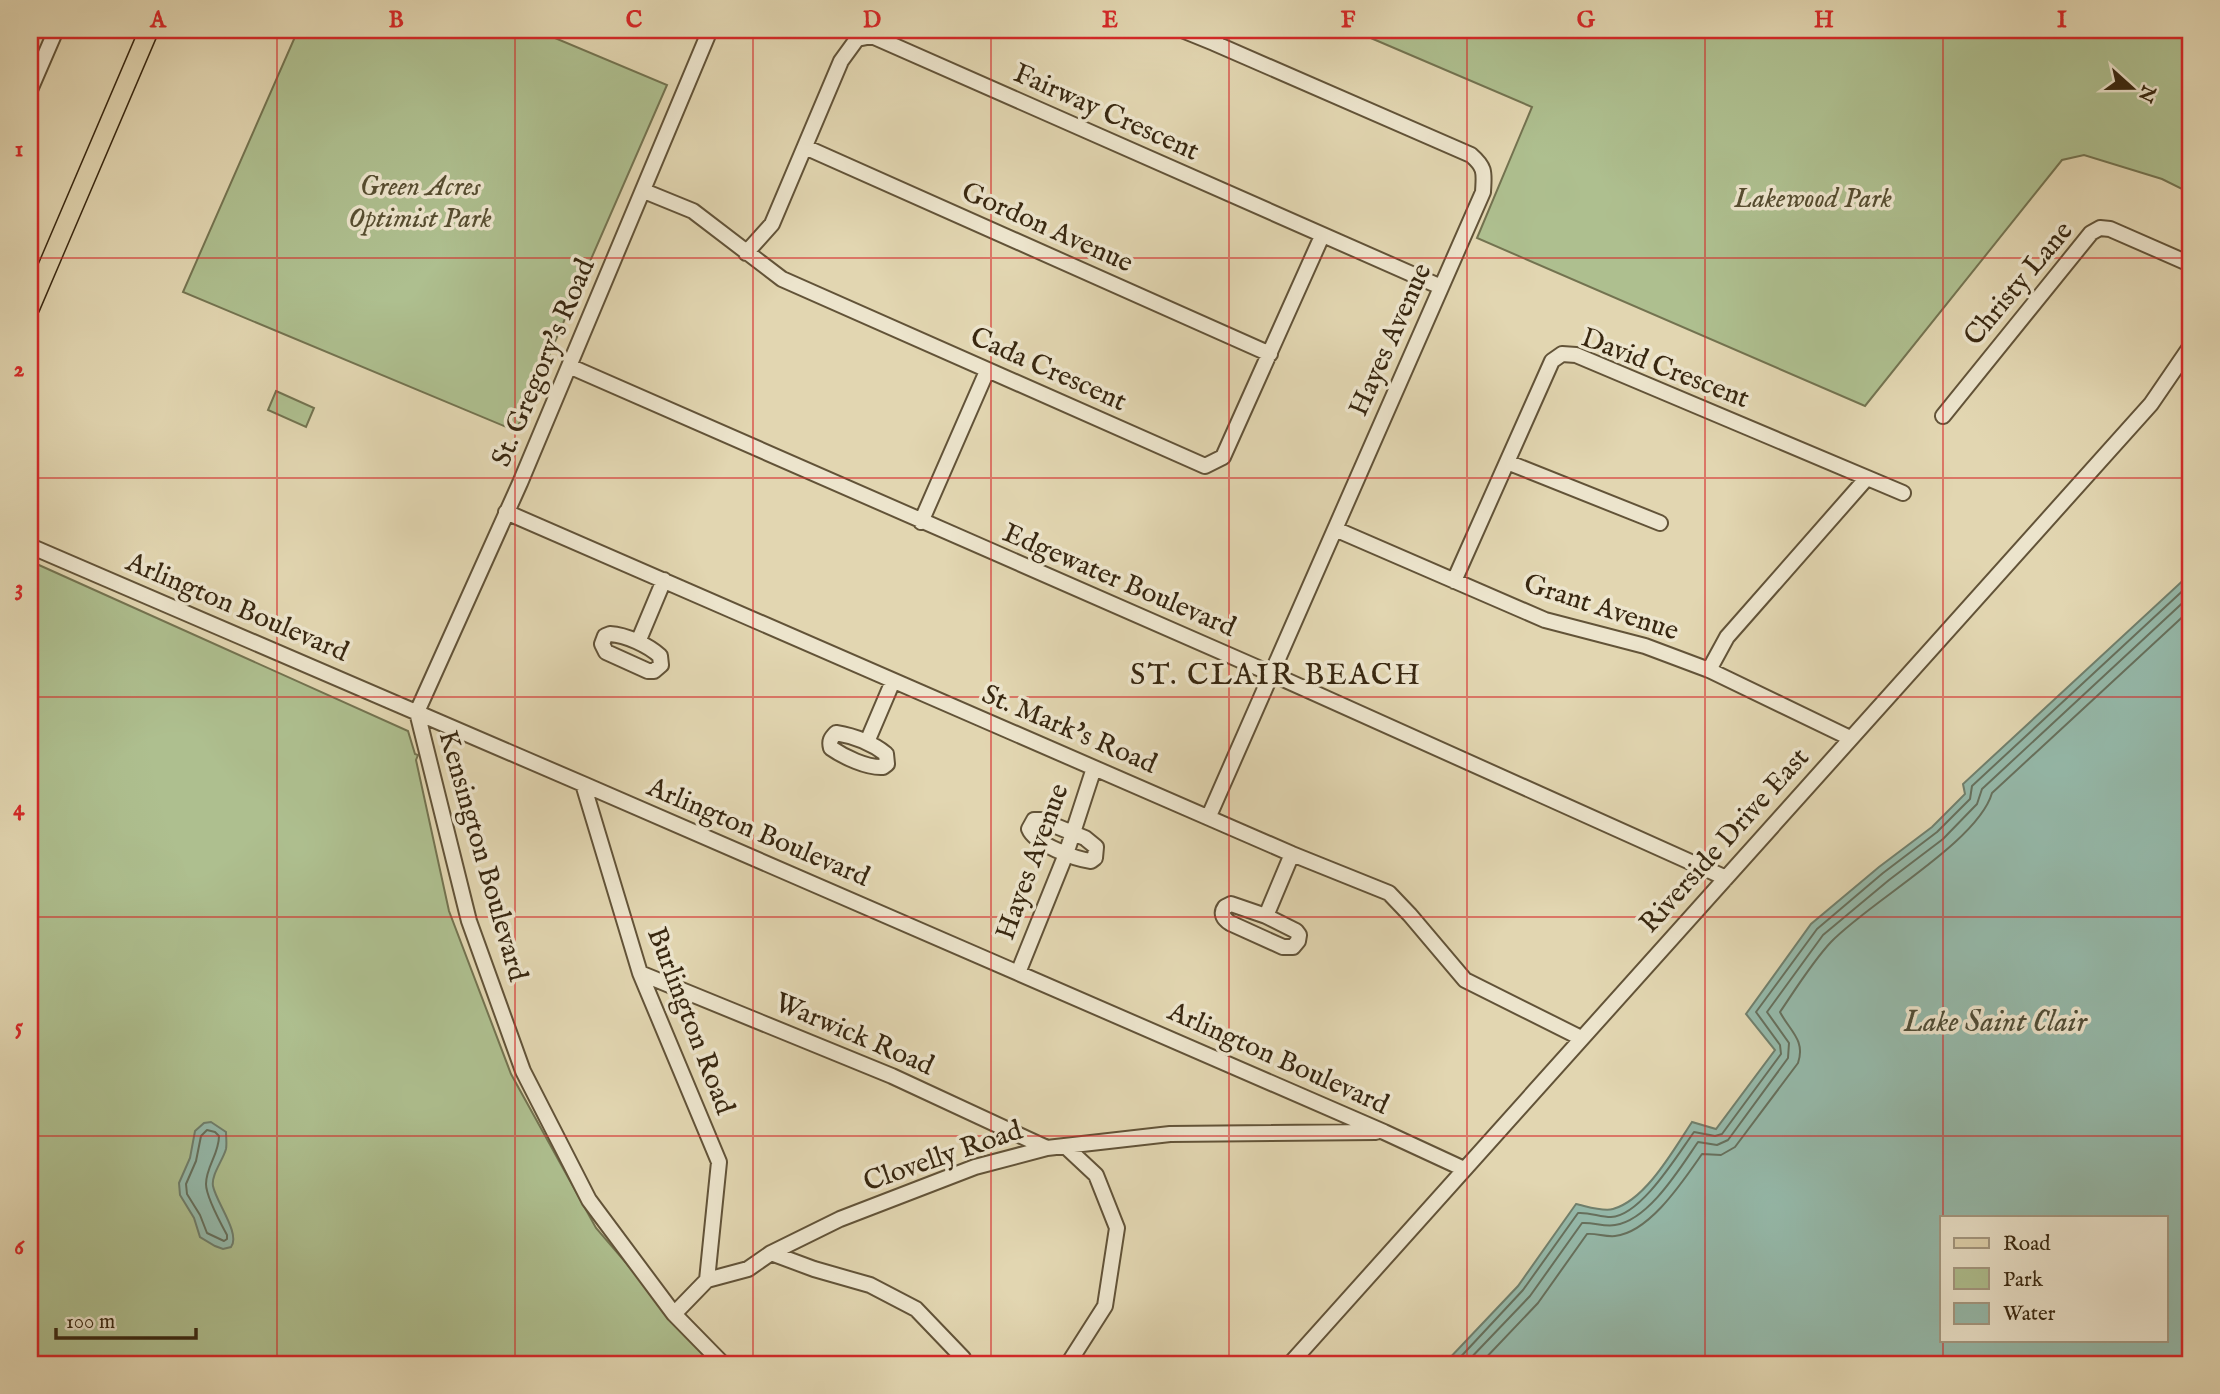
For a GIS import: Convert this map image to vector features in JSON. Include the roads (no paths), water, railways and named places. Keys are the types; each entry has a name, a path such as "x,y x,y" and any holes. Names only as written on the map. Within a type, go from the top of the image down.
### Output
{"main road":[{"path":"30,308 37,270 148,30"}],"street":[{"path":"30,90 56,30"},
{"name":"St. Gregory's Road","path":"417,712 569,366 710,30"},
{"path":"1182,30 1217,37"},
{"name":"Fairway Crescent","path":"746,253 772,224 841,61 856,39 872,36 1441,287"},
{"name":"Hayes Avenue","path":"1209,816 1483,192 1484,171 1482,164 1471,155 1217,37"},
{"name":"Gordon Avenue","path":"805,147 1270,354"},
{"name":"Cada Crescent","path":"644,191 693,211 782,279 1205,466 1223,457 1322,236"},
{"name":"Christy Lane","path":"1942,416 2091,233 2100,228 2110,229 2190,264"},
{"name":"Riverside Drive East","path":"1290,1364 2151,404 2190,347"},
{"name":"David Crescent","path":"1454,581 1552,361 1562,354 1576,355 1903,493"},
{"name":"Edgewater Boulevard","path":"569,366 1272,674 1726,878"},
{"path":"921,522 987,371"},
{"path":"1507,462 1660,523"},
{"path":"1709,670 1727,637 1866,479"},
{"name":"St. Mark's Road","path":"506,512 1292,854 1389,893 1465,980 1581,1038"},
{"name":"Grant Avenue","path":"1335,529 1545,620 1645,646 1709,670 1850,738"},
{"name":"Arlington Boulevard","path":"30,546 1464,1169"},
{"path":"638,642 664,580"},
{"path":"867,742 894,681"},
{"name":"Kensington Boulevard","path":"417,712 469,921 523,1071 589,1200 674,1314 723,1364"},
{"name":"Hayes Avenue","path":"1018,973 1066,854 1094,768"},
{"name":"Burlington Road","path":"583,784 640,973 719,1162 707,1280"},
{"path":"1034,820 1041,820 1071,832 1091,843 1097,853 1091,861 1066,854 1036,839 1029,829 1034,820"},
{"path":"1266,916 1292,854"},
{"path":"1231,904 1266,916 1298,933 1296,944 1290,948 1283,947 1230,923 1224,919 1223,913 1225,907 1231,904"},
{"name":"Warwick Road","path":"640,973 892,1076 1047,1148"},
{"name":"Clovelly Road","path":"707,1280 748,1269 771,1253 840,1219 975,1167 1047,1148 1170,1134 1384,1132"},
{"path":"1065,1146 1096,1175 1117,1228 1105,1306 1068,1364"},
{"path":"771,1253 870,1285 916,1309 963,1358 965,1364"},
{"path":"674,1314 707,1280"}],"water":[{"name":"Lake Saint Clair","path":"2190,574 2190,1364 1444,1364 1518,1286 1576,1204 1604,1210 1625,1204 1648,1185 1692,1122 1716,1129 1775,1050 1746,1014 1811,924 1932,827 1965,794 1963,784"},
{"path":"211,1122 226,1132 226,1149 213,1182 233,1234 231,1247 223,1249 200,1237 194,1218 180,1195 179,1183 190,1158 195,1131 204,1123"}],"district":[{"name":"ST. CLAIR BEACH","path":"1276,676"}],"park label":[{"name":"Lakewood Park","path":"1813,199"},
{"name":"Green Acres Optimist Park","path":"420,203"}]}
